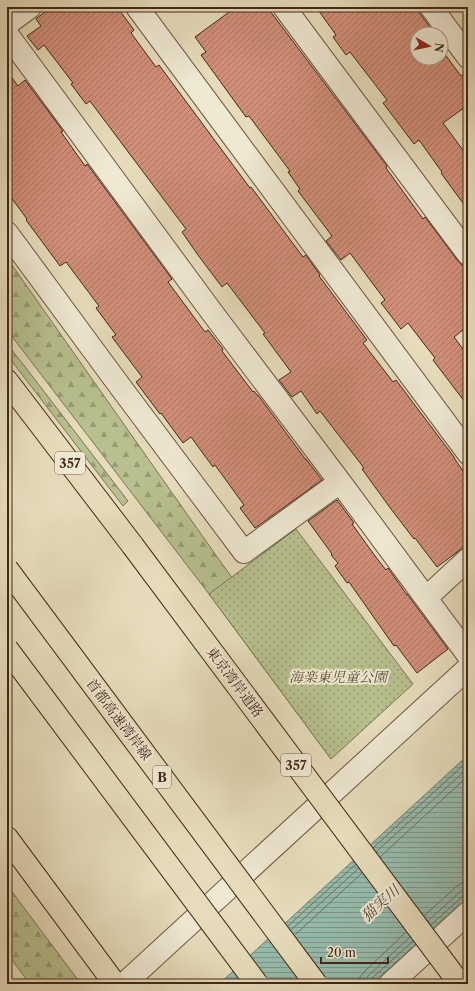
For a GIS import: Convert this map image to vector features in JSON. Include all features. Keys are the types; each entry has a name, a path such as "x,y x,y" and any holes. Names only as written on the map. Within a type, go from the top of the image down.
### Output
{"highway":[{"name":"東京湾岸道路","path":"7,381 133,546 460,984"},
{"name":"首都高速湾岸線","path":"7,569 316,984"},
{"path":"7,649 257,984"},
{"path":"7,838 115,984"}],"street":[{"path":"7,24 30,7"},
{"path":"137,7 468,453"},
{"path":"284,7 468,254"},
{"path":"431,7 468,57"},
{"path":"7,34 211,311 468,655"},
{"path":"7,233 244,552 340,482"},
{"path":"426,598 468,559"},
{"path":"124,984 468,668"},
{"path":"390,984 468,913"}],"green space":[{"path":"7,258 334,720 331,759 209,594 7,330"},
{"path":"7,344 128,501 123,506 7,355"},
{"name":"海楽東児童公園","path":"296,529 413,684 331,759 209,594"},
{"path":"7,885 81,984 30,984 7,953"}],"water":[{"name":"猫実川","path":"468,755 468,896 372,984 219,984"}],"building":[{"path":"51,7 117,7 134,30 131,33 156,67 159,65 303,257 306,255 320,275 319,276 367,340 363,343 393,382 396,380 454,457 468,478 468,544 437,567 391,509 362,469 364,468 320,411 317,414 301,391 292,397 279,380 291,372 263,334 265,333 227,283 222,287 182,232 186,229 90,101 86,104 71,84 73,83 44,45 38,50 27,36 41,26 36,19"},
{"path":"236,7 267,7 387,166 386,168 423,219 425,217 468,272 468,326 454,337 468,356 468,406 433,360 435,358 408,323 401,329 381,303 385,300 350,253 341,260 326,241 332,236 298,191 300,189 288,172 290,171 249,116 246,117 201,55 206,52 195,37"},
{"path":"316,7 415,7 429,26 409,26 409,66 449,66 449,60 461,76 468,71 468,105 443,123 468,157 468,210 419,140 414,144 383,103 387,100 350,52 346,55 333,37 336,35"},
{"path":"7,71 18,86 25,80 63,131 61,132 85,166 87,164 172,279 168,282 205,332 208,330 253,392 254,391 258,395 322,480 255,528 240,508 244,505 215,465 213,467 191,437 183,443 136,382 142,377 112,337 116,335 96,308 99,306 66,262 60,266 7,192 7,182 12,178 7,171"},
{"path":"337,500 375,556 386,570 388,568 448,649 417,673 396,645 394,646 349,582 347,583 335,566 338,563 308,521"}]}
